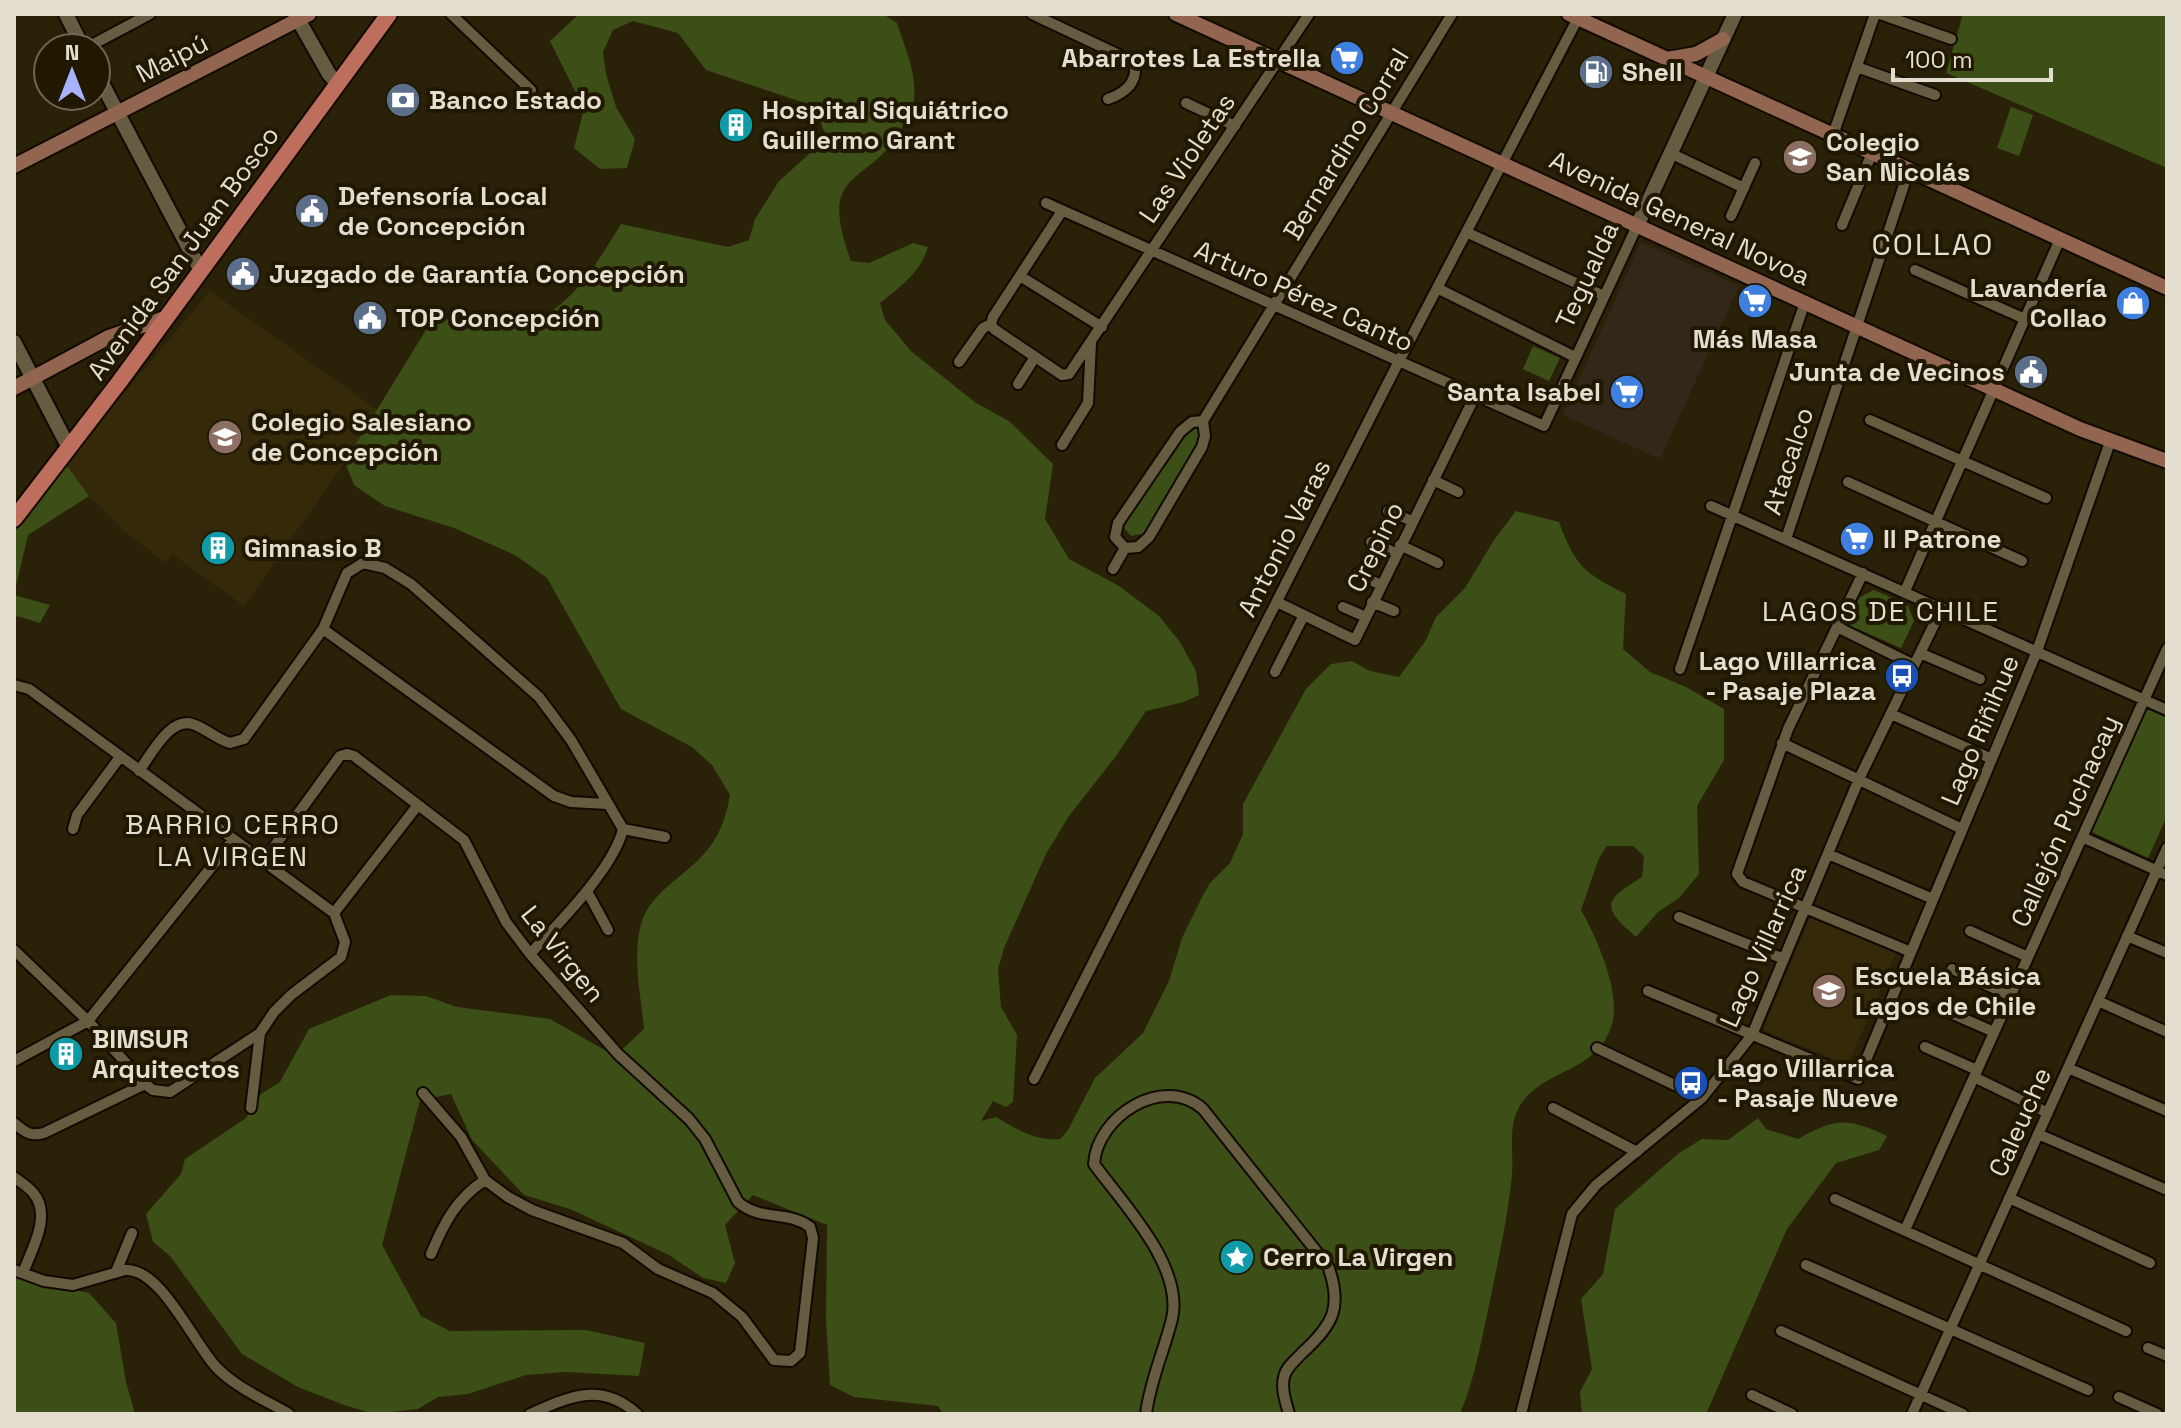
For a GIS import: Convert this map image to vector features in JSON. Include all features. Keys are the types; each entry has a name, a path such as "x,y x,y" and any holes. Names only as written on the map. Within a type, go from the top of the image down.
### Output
{"main road":[{"name":"Avenida San Juan Bosco","path":"14,519 389,14"},
{"name":"Avenida General Novoa","path":"1176,14 2110,442 2167,461"},
{"name":"Maipú","path":"14,166 301,16"},
{"path":"1574,16 2167,288"},
{"path":"1666,59 1696,54 1723,39"},
{"path":"14,388 109,337 165,318"}],"street":[{"path":"66,14 76,32"},
{"path":"112,34 150,14"},
{"path":"451,14 531,90"},
{"path":"1032,14 1134,62 1136,73 1132,83 1120,95 1108,99"},
{"name":"Las Violetas","path":"1035,357 1065,376 1102,327 1309,14"},
{"name":"Bernardino Corral","path":"1125,548 1138,547 1149,537 1202,447 1205,436 1203,421 1452,14"},
{"name":"Tegualda","path":"1544,426 1735,14"},
{"path":"1833,135 1878,14 1951,39"},
{"path":"301,16 329,74 338,84"},
{"name":"Antonio Varas","path":"1034,1079 1503,162 1574,16"},
{"path":"1857,67 1935,95"},
{"path":"112,102 201,271"},
{"path":"1186,103 1235,126"},
{"path":"1670,153 1744,188"},
{"path":"1842,225 1872,153"},
{"path":"1731,216 1755,163"},
{"name":"Atacalco","path":"1786,539 1909,170"},
{"name":"Arturo Pérez Canto","path":"1046,203 1544,426"},
{"path":"1018,384 1035,357 994,329 992,319 1062,211"},
{"path":"1466,232 1604,296"},
{"path":"1905,591 2060,239"},
{"path":"1915,270 2025,319"},
{"path":"1020,276 1102,327"},
{"path":"1437,288 1575,357"},
{"path":"1680,669 1805,302"},
{"path":"959,362 983,328 991,324"},
{"path":"14,342 68,446"},
{"path":"1062,445 1088,403 1091,343"},
{"name":"Crepino","path":"1277,602 1355,640 1475,396"},
{"path":"1870,420 2046,498"},
{"name":"Bernardino Corral","path":"1125,548 1115,537 1118,523 1180,432 1192,422 1203,421"},
{"name":"Lago Riñihue","path":"1752,1035 1858,1079 2037,651 2110,442"},
{"path":"1433,480 1458,492"},
{"path":"1848,482 2022,561"},
{"path":"1711,506 2167,710"},
{"path":"1388,511 1412,521"},
{"path":"1371,542 1438,563"},
{"name":"Bernardino Corral","path":"1113,569 1125,548"},
{"path":"139,771 170,730 182,723 192,723 230,743 244,739 323,629 343,580 352,568 369,563 397,574 539,697 566,731 623,829 665,837"},
{"path":"1863,573 1782,743 1737,871 1743,882 1911,952"},
{"path":"1357,574 1381,585"},
{"path":"1923,599 1930,615 1931,632"},
{"path":"1372,602 1394,611"},
{"path":"1343,607 1366,617"},
{"name":"Lago Villarrica","path":"1521,1414 1572,1214 1596,1185 1702,1098 1752,1035 1859,779 1942,608"},
{"path":"1275,672 1304,615"},
{"path":"1837,627 1914,665"},
{"path":"323,629 554,796 571,802 607,804"},
{"name":"Callejón Puchacay","path":"1905,1230 2167,649"},
{"path":"1920,653 1980,679"},
{"path":"14,685 29,689 334,913 345,942 343,953 291,995 274,1012 260,1033 170,1092 153,1090 145,1084 88,1021 14,950"},
{"path":"1891,714 1992,759"},
{"path":"1782,743 1962,829"},
{"name":"La Virgen","path":"263,862 340,756 347,754 354,756 464,840 506,922 530,954 618,1054 697,1129 738,1202 763,1215 802,1221 812,1232 802,1346 796,1357 791,1361 779,1362 771,1356 742,1317 713,1293 658,1269 623,1243 532,1210 485,1180"},
{"path":"73,829 75,819 120,757"},
{"path":"334,913 418,805"},
{"path":"530,954 587,891 620,841 623,829"},
{"path":"2082,837 2162,873"},
{"path":"14,1061 88,1021 233,840"},
{"name":"Caleuche","path":"1912,1414 2127,936 2162,873 2167,848"},
{"path":"1828,854 1933,899"},
{"path":"587,891 608,930"},
{"path":"1679,917 1784,959"},
{"path":"1970,931 2028,957"},
{"path":"2127,936 2167,953"},
{"path":"1952,969 2011,996"},
{"path":"1648,991 1752,1035"},
{"path":"2098,1001 2167,1032"},
{"path":"1939,1008 1994,1032"},
{"path":"251,1108 260,1033"},
{"path":"1925,1047 2048,1113"},
{"path":"1597,1048 1702,1098"},
{"path":"2068,1068 2167,1111"},
{"path":"14,1123 34,1136 145,1084"},
{"path":"423,1093 456,1130 485,1180 463,1196 451,1211 431,1254"},
{"path":"1146,1414 1152,1379 1173,1316 1172,1284 1160,1254 1094,1164 1095,1149 1102,1134 1121,1115 1154,1096 1174,1095 1195,1101 1203,1109 1328,1266 1336,1300 1331,1320 1289,1366 1284,1377 1283,1392 1289,1414"},
{"path":"1553,1108 1637,1152"},
{"path":"2038,1134 2167,1190"},
{"path":"14,1177 35,1194 40,1210 38,1233 18,1271 44,1281 73,1285 131,1270 153,1281 221,1372 289,1414"},
{"path":"2009,1198 2150,1263"},
{"path":"1835,1199 2126,1331"},
{"path":"116,1272 132,1233"},
{"path":"1806,1265 2088,1390"},
{"path":"1781,1331 1963,1414"},
{"path":"2148,1348 2167,1356"},
{"path":"530,1414 564,1399 604,1395 618,1400 637,1414"},
{"path":"1752,1395 1792,1414"},
{"path":"2119,1397 2157,1414"}],"shaded area":[{"path":"1641,242 1739,286 1660,459 1563,415"},
{"name":"Colegio Salesiano de Concepción","path":"210,291 382,413 244,606 172,554 166,563 123,530 89,496 65,463"},
{"name":"Escuela Básica Lagos de Chile","path":"1810,917 1896,953 1848,1065 1763,1030"}],"green space":[{"path":"579,14 883,14 897,23 912,71 914,101 892,144 844,191 839,207 841,229 851,261 869,263 913,243 928,247 915,271 880,303 885,320 912,352 976,403 1009,421 1053,464 1045,519 1069,559 1119,586 1159,616 1180,642 1196,671 1199,695 1146,711 1116,756 1069,816 1046,854 1004,948 998,969 1001,1007 1017,1035 1013,1102 1006,1107 993,1101 981,1121 996,1117 1026,1133 1051,1139 1060,1139 1068,1130 1095,1078 1143,1033 1169,981 1182,938 1203,895 1230,863 1243,834 1243,804 1306,689 1331,664 1352,661 1370,671 1399,677 1426,640 1436,617 1465,588 1516,511 1559,522 1583,567 1626,594 1623,649 1650,672 1686,687 1724,709 1724,760 1697,806 1699,874 1679,898 1658,912 1636,937 1617,918 1611,905 1620,892 1642,877 1644,856 1633,846 1607,846 1599,858 1581,910 1600,949 1610,979 1613,1020 1607,1037 1597,1050 1532,1092 1517,1112 1503,1236 1478,1356 1460,1414 943,1414 938,1406 854,1397 830,1385 826,1320 827,1225 753,1195 725,1225 735,1263 726,1283 703,1278 669,1255 570,1209 524,1195 472,1140 451,1094 420,1100 382,1245 421,1316 450,1331 586,1330 645,1343 639,1376 566,1372 526,1375 468,1394 438,1397 418,1409 374,1414 298,1387 242,1354 170,1256 153,1242 146,1214 181,1174 185,1159 246,1118 261,1094 280,1082 309,1029 391,995 426,996 457,1007 550,1019 615,1056 644,1029 637,949 646,913 659,894 708,849 724,820 730,795 712,765 692,747 621,709 547,578 515,555 454,528 385,506 354,485 345,462 432,320 474,319 506,326 545,315 561,304 588,275 621,224 728,247 749,240 755,219 779,181 827,138 819,119 802,102 706,70 678,33 633,21 613,30 603,52 616,107 635,139 627,168 600,169 574,148 584,109 550,41"},
{"path":"1963,14 2167,14 2167,168 1946,73"},
{"path":"2011,107 2033,115 2019,156 1997,148"},
{"path":"1533,346 1560,358 1549,381 1523,369"},
{"path":"1194,427 1200,430 1200,440 1146,533 1131,536 1124,528 1127,516 1183,435"},
{"path":"65,463 89,496 28,535 14,595 14,528"},
{"path":"1874,590 1908,605 1914,621 1901,648 1844,623 1860,597"},
{"path":"14,595 50,605 40,623 17,616 14,621"},
{"path":"2146,708 2167,718 2167,816 2148,858 2090,831"},
{"path":"1758,1118 1766,1129 1798,1139 1841,1122 1887,1136 1879,1150 1836,1163 1787,1229 1706,1414 1582,1414 1580,1392 1592,1369 1581,1299 1603,1274 1615,1209 1679,1153 1702,1139 1728,1140"},
{"path":"14,1278 89,1293 116,1323 135,1414 14,1414"}],"place":[{"name":"Abarrotes La Estrella","path":"1347,58"},
{"name":"Shell","path":"1596,72"},
{"name":"Banco Estado","path":"403,100"},
{"name":"Hospital Siquiátrico Guillermo Grant","path":"736,125"},
{"name":"Colegio San Nicolás","path":"1800,157"},
{"name":"Defensoría Local de Concepción","path":"312,211"},
{"name":"Juzgado de Garantía Concepción","path":"243,274"},
{"name":"Más Masa","path":"1755,301"},
{"name":"Lavandería Collao","path":"2133,303"},
{"name":"TOP Concepción","path":"370,318"},
{"name":"Junta de Vecinos","path":"2031,372"},
{"name":"Santa Isabel","path":"1627,392"},
{"name":"Colegio Salesiano de Concepción","path":"225,437"},
{"name":"Il Patrone","path":"1857,539"},
{"name":"Gimnasio B","path":"218,548"},
{"name":"Lago Villarrica - Pasaje Plaza","path":"1902,676"},
{"name":"Escuela Básica Lagos de Chile","path":"1829,991"},
{"name":"BIMSUR Arquitectos","path":"66,1054"},
{"name":"Lago Villarrica - Pasaje Nueve","path":"1691,1083"},
{"name":"Cerro La Virgen","path":"1237,1257"}],"district":[{"name":"COLLAO","path":"1933,245"},
{"name":"LAGOS DE CHILE","path":"1881,611"},
{"name":"BARRIO CERRO LA VIRGEN","path":"233,840"}]}
